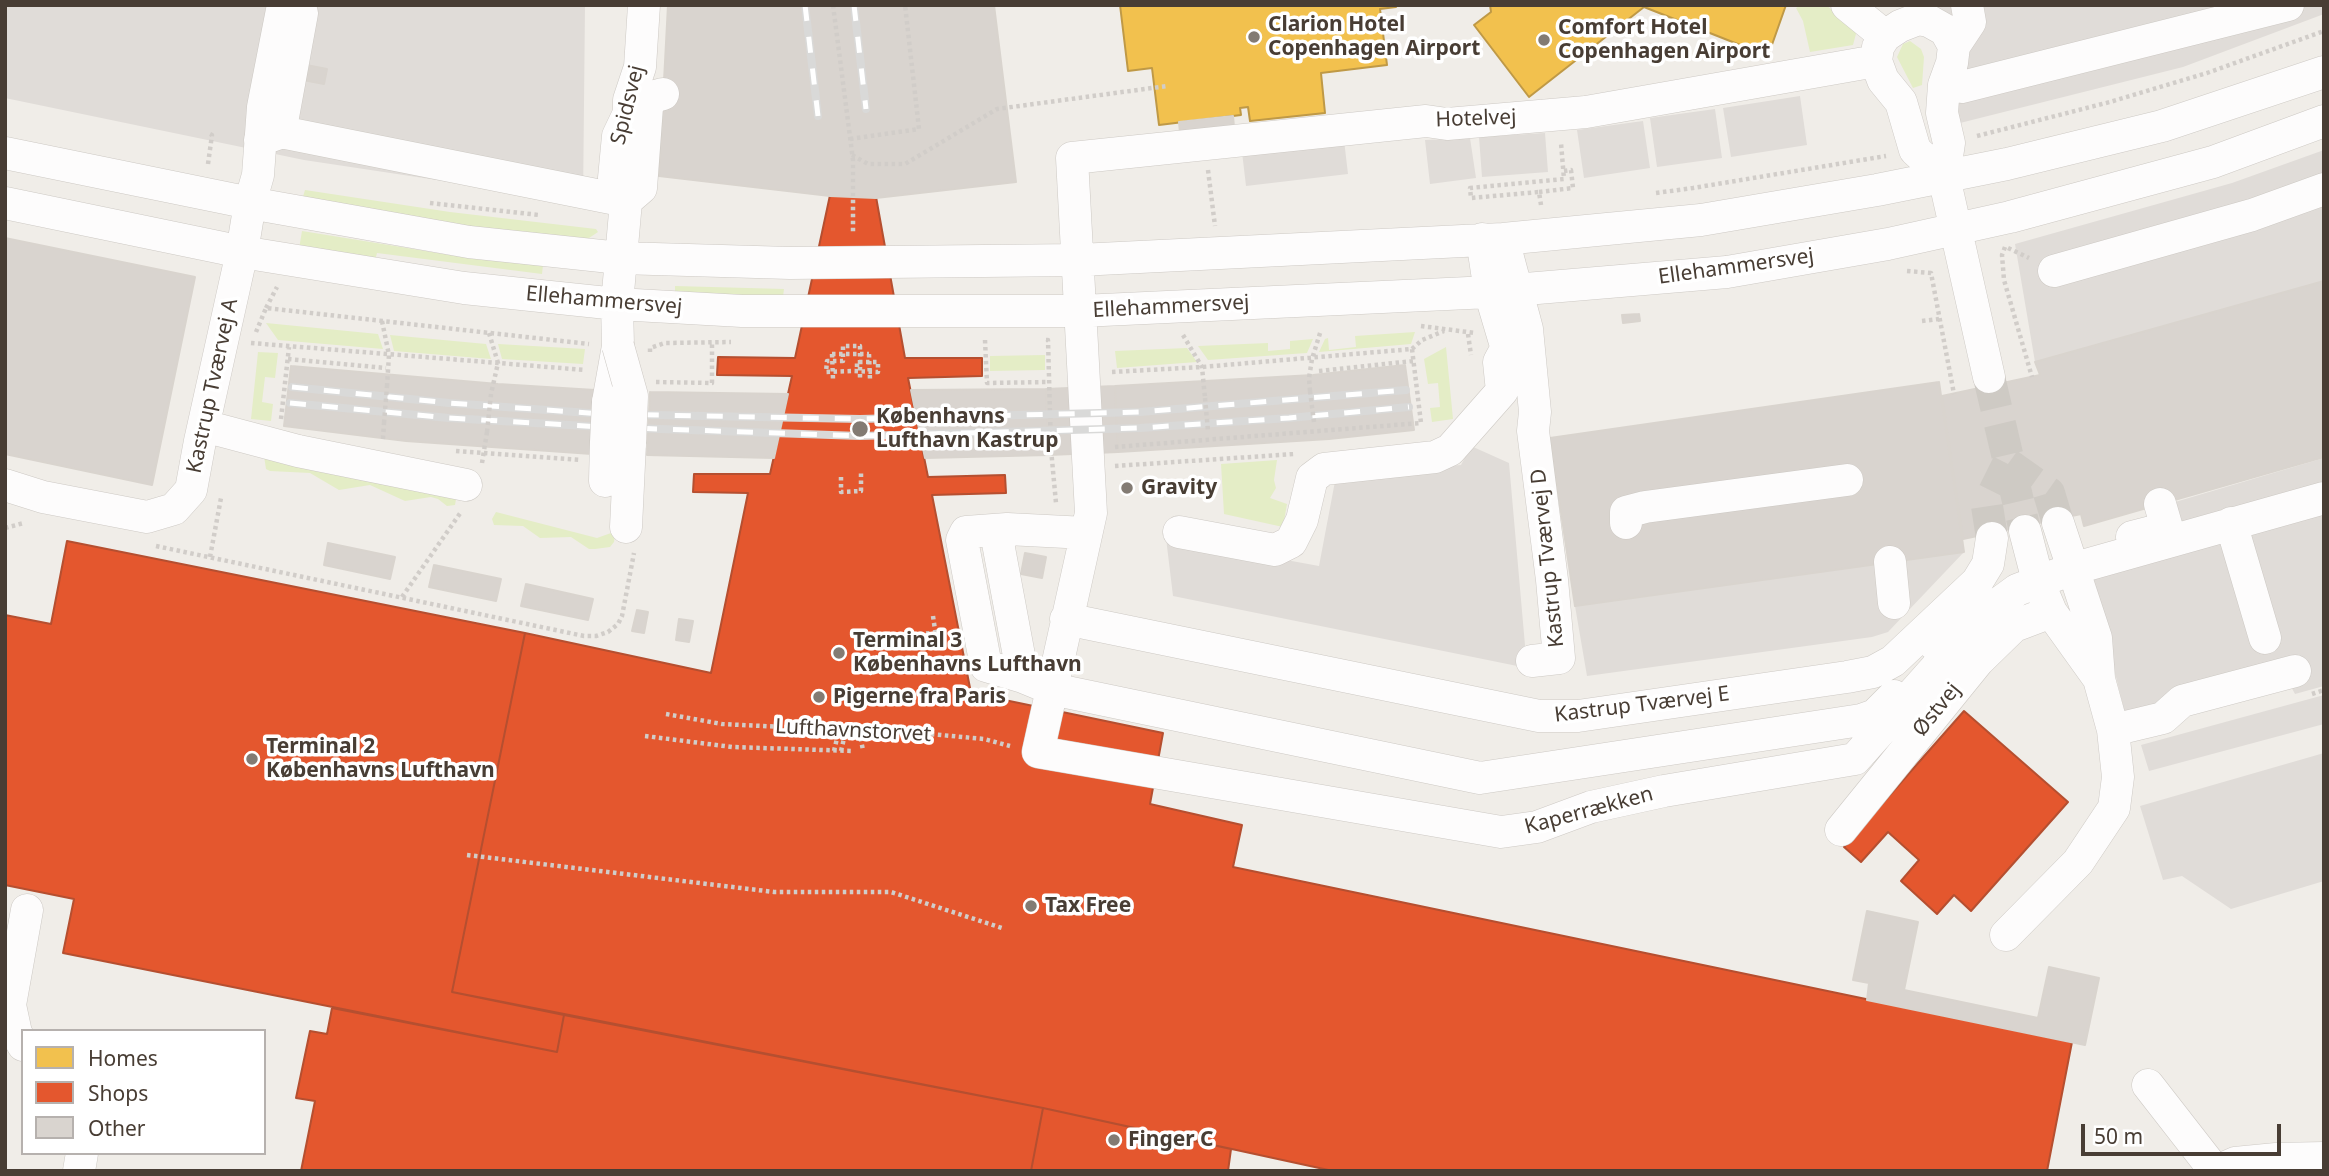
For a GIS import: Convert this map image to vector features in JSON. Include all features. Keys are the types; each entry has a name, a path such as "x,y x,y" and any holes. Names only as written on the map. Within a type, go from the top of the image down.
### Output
{"street":[{"path":"270,136 262,107 283,5"},
{"path":"270,136 303,5"},
{"name":"Spidsvej","path":"607,445 632,396 605,345 617,304 626,201 614,178 618,136 629,113 629,100 640,67 644,5"},
{"path":"1847,5 1881,49 1883,80 1901,102 1915,150 1944,177"},
{"path":"1967,5 1970,22 1954,46 1942,99 1949,143 1944,177 1989,377"},
{"path":"1962,87 2288,5"},
{"path":"1921,12 1929,21 1945,30 1954,46"},
{"name":"Hotelvej","path":"1079,260 1072,158 1426,121 1447,124 1586,112 1881,49 1900,26 1921,12"},
{"name":"Ellehammersvej","path":"5,153 254,189 469,242 620,258 790,263 1079,260 1493,239 1701,220 1944,177 2162,126 2324,72"},
{"name":"Spidsvej","path":"626,201 640,188 647,107 652,97 663,94"},
{"name":"Ellehammersvej","path":"5,203 242,252 464,288 617,304 742,312 926,309 1081,311 1503,291 1727,272 1888,244 1956,229 2213,162 2324,121"},
{"path":"270,136 626,201"},
{"name":"Kastrup Tværvej A","path":"5,485 43,497 147,517 174,509 191,490 254,189 270,136"},
{"path":"2054,271 2252,215 2324,189"},
{"path":"1493,239 1503,291"},
{"path":"1038,752 1041,689 1066,619 1091,513 1079,260"},
{"name":"Kastrup Tværvej D","path":"1503,291 1506,349 1533,431 1559,658 1532,661"},
{"name":"Kastrup Tværvej D","path":"1503,291 1527,329 1535,412 1533,431"},
{"path":"1179,532 1275,550 1291,542 1302,520 1312,478 1324,469 1435,457 1450,450 1502,391 1499,362 1506,349"},
{"path":"204,426 298,451 470,489"},
{"path":"605,481 607,445"},
{"path":"607,445 626,527"},
{"path":"1626,523 1626,512 1645,507 1847,480"},
{"path":"2070,562 2175,540 2324,498"},
{"path":"2070,562 2167,528 2160,504"},
{"path":"2006,935 2078,862 2114,808 2118,777 2113,730 2099,679 2096,638 2058,523"},
{"path":"2231,523 2265,638"},
{"path":"1041,689 998,543 1007,529 1086,533"},
{"name":"Kastrup Tværvej E","path":"1066,619 1539,716 1578,716 1873,671 1893,661 1978,582 1988,564 1992,538"},
{"path":"2031,557 2051,612 2099,679"},
{"name":"Kaperrækken","path":"1038,752 1501,832 1536,827 1591,807 1664,791 1855,759 1984,614 2017,590 2031,557 2070,562"},
{"path":"1889,562 1894,603"},
{"name":"Kaperrækken","path":"1041,689 1480,778 1837,724 1875,715 1886,706 1937,642 1978,582"},
{"name":"Østvej","path":"1840,830 1978,661 2014,626 2051,612"},
{"path":"2113,730 2241,700 2254,684 2295,671"},
{"path":"21,1042 16,1033 10,1004 27,910"},
{"path":"2148,1085 2216,1171 2235,1163 2324,1158"}],"path":[{"path":"833,5 852,155 853,239"},
{"path":"850,139 919,129 905,5"},
{"path":"1949,143 2207,74 2324,31"},
{"path":"852,155 868,164 905,164 996,109 1167,86"},
{"path":"1558,114 1564,179 1470,188 1471,198 1573,188 1571,170 1564,171"},
{"path":"208,132 212,135 208,164 254,189"},
{"path":"1651,193 1915,150"},
{"path":"1211,191 1214,226 1228,225"},
{"path":"1539,192 1541,205"},
{"path":"418,201 541,216"},
{"path":"1529,206 1555,204"},
{"path":"1904,271 1931,273 1954,394"},
{"path":"248,356 266,308 605,345"},
{"path":"1922,321 1939,319"},
{"path":"382,321 389,355 382,445"},
{"path":"1315,432 1309,379 1311,359 1321,330"},
{"path":"1109,372 1311,359 1412,349 1422,340 1447,330"},
{"path":"402,597 470,489 485,454 491,394 498,363 489,333"},
{"path":"1183,335 1202,367 1209,439"},
{"path":"985,340 987,383 1049,382"},
{"path":"1048,340 1056,509 1049,531"},
{"path":"648,382 712,383 712,342"},
{"path":"251,343 591,370"},
{"path":"857,367 857,362 868,362 878,362 878,372 865,372 852,371 826,372 827,361 843,361 843,346 860,346 860,361 860,370 860,379"},
{"path":"281,420 289,347"},
{"path":"1115,478 1115,446 1421,423 1412,349"},
{"path":"833,379 832,354 869,354 870,379"},
{"path":"288,359 386,368"},
{"path":"1319,371 1413,361"},
{"path":"446,450 584,461 607,445"},
{"path":"1115,466 1304,454"},
{"path":"841,477 841,492 861,491 861,472"},
{"path":"5,528 30,522"},
{"path":"148,544 584,636 608,632"},
{"path":"933,616 937,643"},
{"path":"919,634 935,633"},
{"name":"Lufthavnstorvet","path":"666,714 722,724 984,738 1038,752"},
{"path":"838,751 843,730"},
{"path":"859,732 863,750"},
{"path":"645,736 732,747 853,751"},
{"path":"467,855 774,892 891,892 1002,928"}],"green space":[{"path":"1801,5 1826,5 1857,30 1853,45 1810,52 1803,21 1796,8"},
{"path":"1910,41 1921,49 1924,57 1922,85 1913,88 1897,57 1903,44"},
{"path":"305,190 450,212 596,229 598,232 589,238 576,240 448,224 302,200"},
{"path":"302,231 457,256 543,265 542,274 377,253 375,261 299,249"},
{"path":"675,286 784,289 783,297 675,295"},
{"path":"266,323 378,334 383,349 278,340"},
{"path":"1415,332 1411,344 1319,352 1328,338 1329,350 1356,347 1355,336"},
{"path":"390,335 486,344 491,359 394,351"},
{"path":"1313,339 1307,353 1208,360 1198,346 1268,343 1268,351 1290,349 1290,341"},
{"path":"498,344 585,349 583,364 502,359"},
{"path":"1446,347 1453,419 1432,422 1430,408 1440,407 1438,383 1428,384 1424,359"},
{"path":"1187,348 1197,362 1117,368 1115,351"},
{"path":"258,352 278,353 275,378 265,377 262,402 273,404 271,421 251,419"},
{"path":"1045,355 1045,370 990,371 990,356"},
{"path":"264,456 457,494 455,505 447,506 431,497 405,501 370,485 339,490 310,473 270,471 266,469"},
{"path":"1277,460 1274,480 1276,488 1270,498 1287,504 1283,527 1224,514 1221,464"},
{"path":"496,512 597,538 611,533 616,527 614,542 610,547 589,549 571,537 540,538 523,526 494,525 492,519"}],"shaded area":[{"path":"5,5 585,5 583,202 304,160 5,98"},
{"path":"1920,5 2324,5 2324,14 2183,67 1956,124 1951,101 1966,44"},
{"path":"1800,96 1807,145 1731,157 1723,108"},
{"path":"1715,109 1722,158 1657,167 1650,118"},
{"path":"1643,121 1650,168 1584,178 1577,130"},
{"path":"1545,133 1548,172 1482,177 1479,137"},
{"path":"1470,138 1476,178 1430,184 1425,140"},
{"path":"1344,140 1348,174 1246,186 1242,152"},
{"path":"2324,150 2324,281 2035,362 2015,244 2232,183"},
{"path":"1471,446 1509,463 1527,668 1173,596 1166,538 1319,566 1336,476 1461,465"},
{"path":"2324,458 2324,686 2295,694 2280,666 2268,673 2125,713 2090,573 2165,505"},
{"path":"1964,552 1888,632 1872,637 1587,676 1575,606"},
{"path":"2324,695 2324,724 2149,771 2141,745"},
{"path":"2324,753 2324,881 2231,909 2182,876 2163,880 2140,806"}],"building: Homes":[{"name":"Clarion Hotel Copenhagen Airport","path":"1120,5 1396,7 1380,9 1387,65 1321,73 1325,113 1250,121 1248,107 1240,108 1241,115 1159,125 1152,68 1128,71"},
{"name":"Comfort Hotel Copenhagen Airport","path":"1490,5 1786,5 1768,56 1644,7 1529,97 1474,25 1491,12"}],"building: Shops":[{"name":"Terminal 3 Københavns Lufthavn","path":"853,160 864,163 871,169 905,358 982,358 982,376 908,378 928,477 1005,475 1006,493 932,495 971,693 1163,733 1150,804 1242,825 1233,867 2072,1042 2047,1171 1333,1171 1043,1108 452,992 525,633 711,673 748,493 693,492 694,474 770,474 792,376 717,375 718,357 795,358 835,172 841,162"},
{"name":"Terminal 2 Københavns Lufthavn","path":"67,541 525,633 452,992 564,1015 557,1052 63,953 74,899 5,885 5,615 51,624"},
{"path":"1964,711 2068,802 1971,911 1954,895 1937,914 1901,881 1919,860 1888,832 1861,862 1844,847"},
{"path":"332,1008 557,1052 564,1015 1043,1108 1031,1171 301,1171 315,1101 296,1098 310,1031 327,1034"},
{"name":"Finger C","path":"1043,1108 1231,1149 1228,1171 1031,1171"}],"building: Other":[{"path":"668,5 994,5 1016,182 876,198 830,196 659,176"},
{"path":"301,64 327,69 324,84 298,79"},
{"path":"1233,116 1236,149 1182,156 1179,122"},
{"path":"5,238 195,277 152,485 5,454"},
{"path":"2324,281 2324,457 2084,526 2081,514 1963,539 1942,396 2040,375 2035,362"},
{"path":"1639,314 1640,321 1623,323 1622,315"},
{"path":"1405,365 1414,430 1329,439 1118,452 1115,386 1313,375"},
{"path":"291,366 595,390 592,454 406,441 284,426"},
{"path":"1939,382 1964,552 1575,606 1550,438"},
{"path":"1115,386 1118,452 1049,455 1046,389"},
{"path":"1046,389 1049,455 925,458 911,390"},
{"path":"650,392 788,394 774,458 647,455"},
{"path":"328,543 395,557 390,579 324,565"},
{"path":"1025,553 1046,557 1042,578 1021,574"},
{"path":"434,565 501,579 496,601 429,587"},
{"path":"526,584 593,599 588,620 521,606"},
{"path":"637,610 648,612 644,633 632,631"},
{"path":"679,619 693,621 689,642 676,640"},
{"path":"1867,911 1918,922 1904,990 2038,1018 2049,967 2099,978 2085,1045 1867,1000 1869,983 1853,980"}],"tunnel":[{"path":"1989,377 2025,531"},
{"path":"2008,464 2049,493 2058,523"},
{"path":"1992,538 1987,506 2008,464"}],"railway":[{"path":"805,5 818,116"},
{"path":"854,5 866,109"},
{"path":"292,387 449,403 603,414 860,419 1140,412 1406,390"},
{"path":"290,403 449,418 603,427 860,436 1140,428 1409,407"}],"place":[{"name":"Clarion Hotel Copenhagen Airport","path":"1254,37"},
{"name":"Comfort Hotel Copenhagen Airport","path":"1544,40"},
{"name":"Københavns Lufthavn Kastrup","path":"860,429"},
{"name":"Gravity","path":"1127,488"},
{"name":"Terminal 3 Københavns Lufthavn","path":"839,653"},
{"name":"Pigerne fra Paris","path":"819,697"},
{"name":"Terminal 2 Københavns Lufthavn","path":"252,759"},
{"name":"Tax Free","path":"1031,906"},
{"name":"Finger C","path":"1114,1140"}]}
